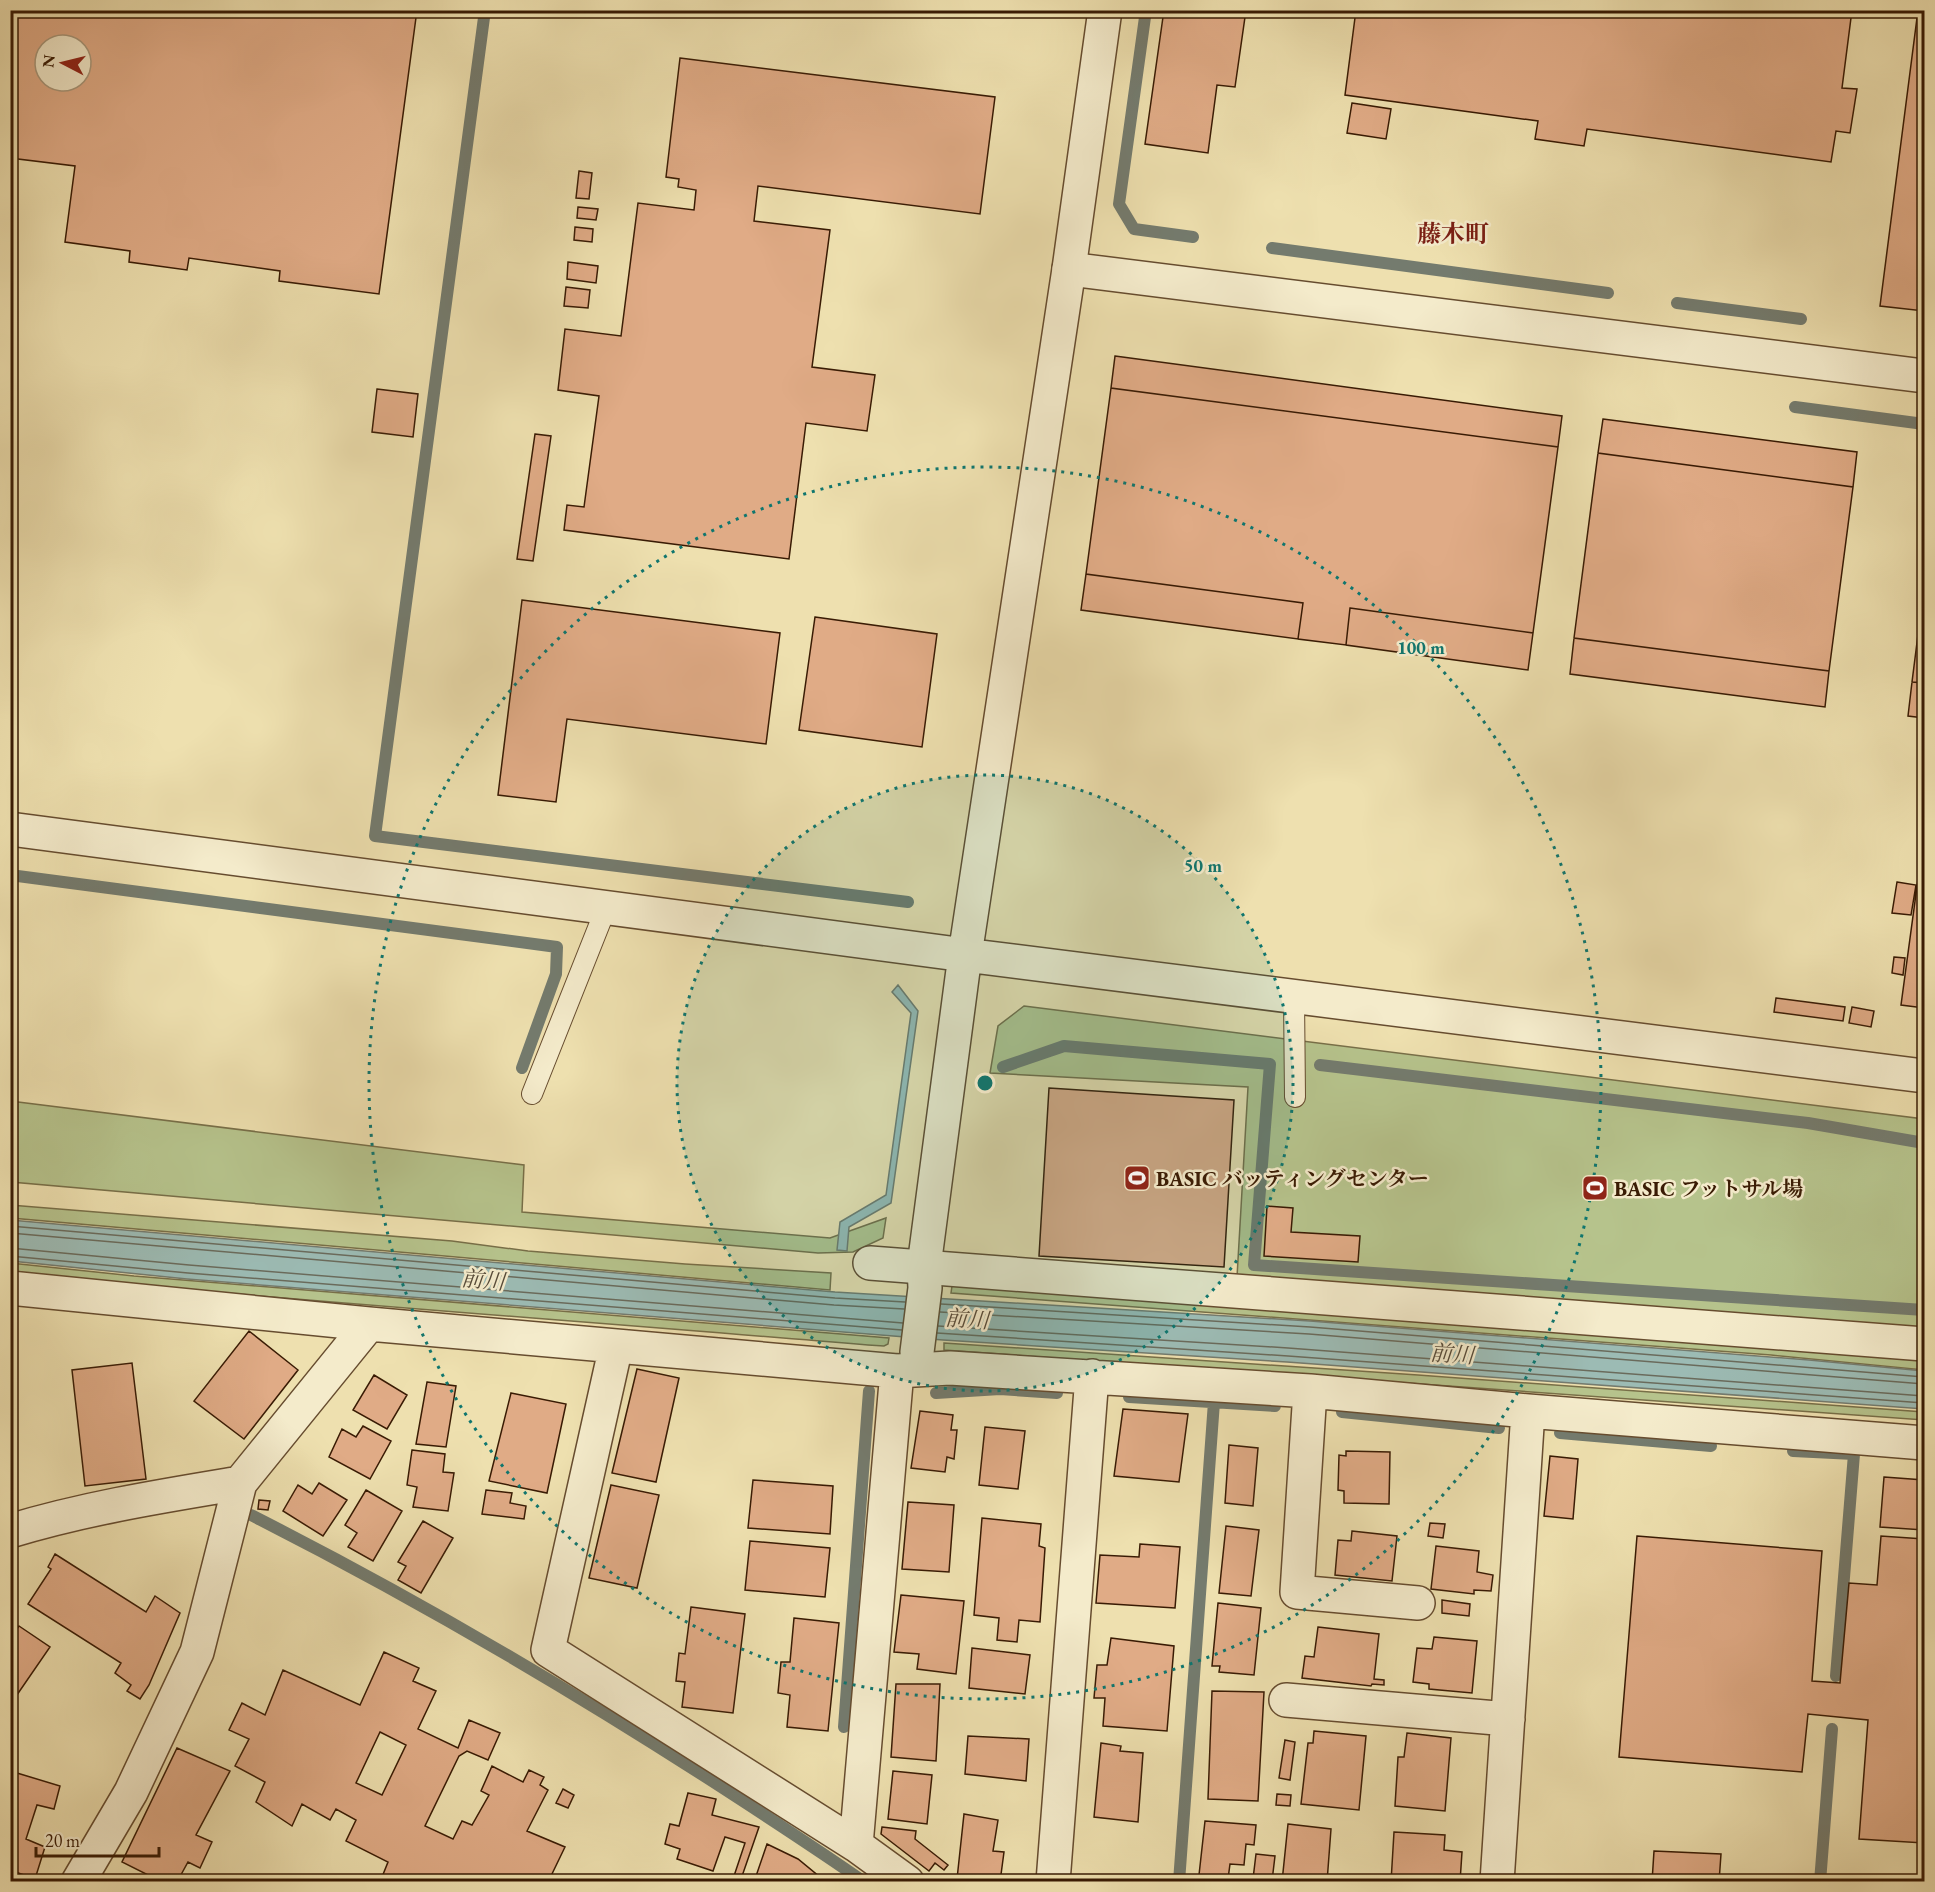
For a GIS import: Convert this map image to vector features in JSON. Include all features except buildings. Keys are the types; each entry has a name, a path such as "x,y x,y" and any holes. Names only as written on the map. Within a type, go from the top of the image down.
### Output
{"street":[{"path":"856,1845 909,1365 925,1277 965,955 1069,269 1105,10"},
{"path":"1069,269 1924,375"},
{"path":"10,829 965,955 1924,1076"},
{"path":"870,1263 925,1277 1924,1344"},
{"path":"10,1288 616,1346 1311,1390 1528,1411 1924,1443"},
{"path":"78,1881 131,1792 197,1652 240,1483 369,1324"},
{"path":"616,1346 548,1650 856,1845 907,1881"},
{"path":"1053,1881 1092,1376"},
{"path":"1311,1390 1297,1592 1418,1603"},
{"path":"1497,1881 1528,1411"},
{"path":"10,1531 123,1503 240,1483"},
{"path":"1286,1700 1508,1719"}],"lane":[{"path":"532,1094 606,908"},
{"path":"1294,997 1295,1097"}],"green space":[{"name":"BASIC フットサル場","path":"1024,1006 1924,1119 1924,1330 1237,1277 1248,1087 990,1073 998,1026"},
{"path":"10,1101 524,1165 522,1212 830,1238 886,1218 883,1238 853,1252 818,1253 11,1182"},
{"path":"10,1205 452,1241 528,1251 831,1273 830,1290 11,1218"},
{"path":"10,1263 134,1276 889,1338 888,1344 884,1346 868,1345 225,1293 11,1274"},
{"path":"952,1286 1924,1357 1924,1370 1771,1355 951,1293"},
{"path":"944,1343 1924,1412 1924,1420 944,1350"}],"water":[{"path":"898,985 918,1011 891,1203 849,1227 847,1251 837,1250 840,1222 886,1195 911,1013 892,992"},
{"name":"前川","path":"10,1220 835,1292 1310,1321 1924,1371 1924,1409 1287,1362 943,1340 187,1279 11,1261"}],"waterway":[{"path":"485,10 375,836 908,902"},
{"path":"1146,10 1119,204 1134,229 1193,237"},
{"path":"1272,248 1608,293"},
{"path":"1677,303 1801,319"},
{"path":"1795,407 1924,424"},
{"path":"10,875 557,947 556,974 522,1068"},
{"path":"1003,1067 1064,1046 1270,1064 1254,1265 1924,1310"},
{"path":"1320,1065 1808,1123 1924,1143"},
{"path":"936,1393 1000,1389 1057,1393"},
{"path":"844,1727 869,1391"},
{"path":"1129,1397 1275,1406"},
{"path":"1179,1882 1214,1402"},
{"path":"1342,1412 1499,1428"},
{"path":"1560,1433 1711,1446"},
{"path":"1793,1451 1854,1454 1836,1676"},
{"path":"251,1515 427,1609 599,1710 712,1781 864,1882"},
{"path":"1820,1882 1832,1729"}],"place":[{"name":"BASIC バッティングセンター","path":"1137,1178"},
{"name":"BASIC フットサル場","path":"1595,1188"}],"district":[{"name":"藤木町","path":"1453,233"}]}
